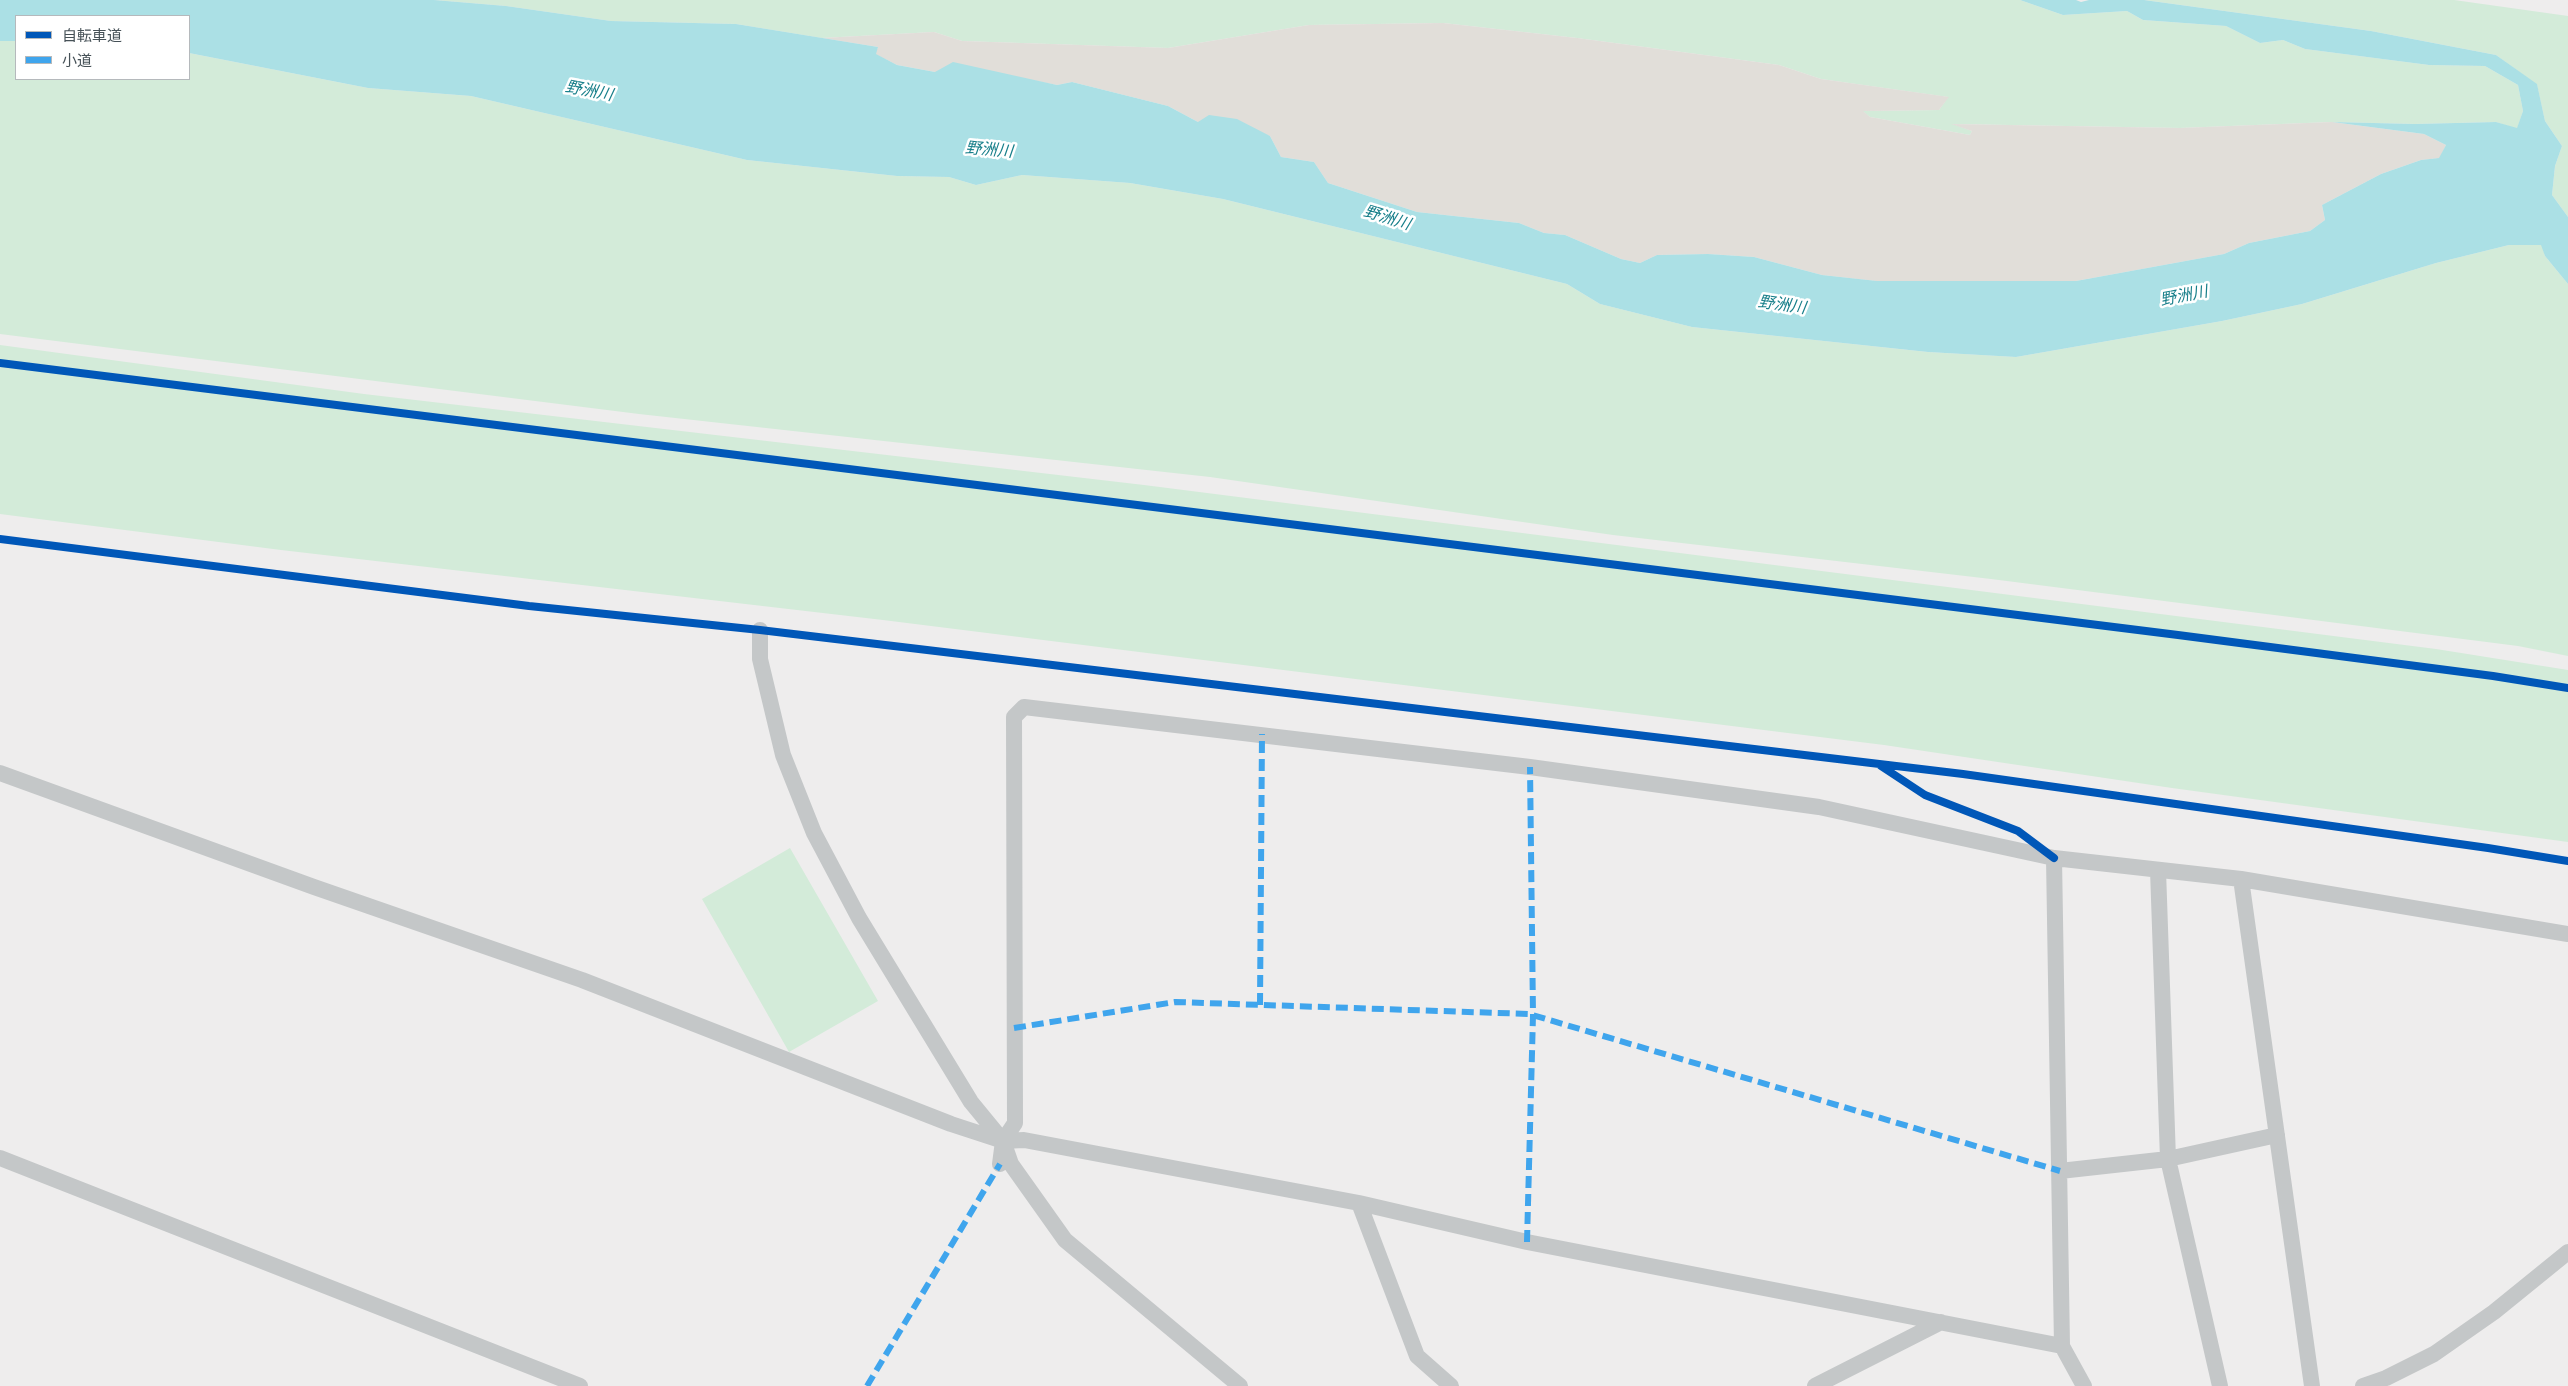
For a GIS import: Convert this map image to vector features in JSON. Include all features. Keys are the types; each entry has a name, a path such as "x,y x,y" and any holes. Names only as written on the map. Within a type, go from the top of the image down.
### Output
{"street":[{"path":"760,630 760,659 783,755 814,834 859,918 971,1102 1002,1141 1011,1164 1065,1240 1240,1386"},
{"path":"1000,1164 1002,1141 1015,1123 1014,718 1024,707 1530,767 1819,807 2054,858 2241,879 2568,934"},
{"path":"0,773 314,887 582,980 951,1124 1002,1141 1024,1140 1358,1203 1527,1242 2062,1346"},
{"path":"2054,858 2062,1346 2084,1386"},
{"path":"2158,870 2168,1158 2220,1386"},
{"path":"2241,879 2312,1386"},
{"path":"2060,1171 2168,1158 2277,1135"},
{"path":"0,1158 580,1386"},
{"path":"1358,1203 1417,1356 1451,1386"},
{"path":"2364,1386 2434,1354 2494,1312 2568,1252"},
{"path":"1814,1386 1941,1322"}],"green space":[{"path":"434,0 2020,0 2063,15 2127,11 2143,20 2226,26 2260,43 2283,40 2305,49 2429,65 2485,66 2518,85 2523,111 2517,129 2496,122 2415,124 2332,122 2180,128 1953,124 1972,131 1970,135 1870,117 1862,111 1939,110 1948,97 1821,79 1779,65 1577,38 1443,23 1309,25 1168,48 962,41 934,32 822,38 736,24 611,21 506,6"},
{"path":"2144,0 2454,0 2568,16 2568,217 2552,195 2555,166 2562,146 2545,121 2537,85 2496,55 2371,31"},
{"path":"0,41 15,41 15,80 190,80 190,53 368,88 471,96 747,160 897,176 949,177 976,185 1022,175 1130,183 1223,199 1567,284 1600,304 1692,327 1928,352 2016,357 2222,321 2302,304 2436,263 2509,245 2542,245 2545,256 2568,284 2568,656 2518,646 1991,579 1613,535 1210,477 639,414 0,334"},
{"path":"0,345 364,394 1144,485 2436,649 2568,670 2568,842 2172,788 1884,745 883,620 281,550 0,514"},
{"path":"790,848 878,1001 789,1052 702,899"}],"sand":[{"path":"1443,23 1577,38 1779,65 1821,79 1949,97 1939,110 1863,111 1870,117 1970,135 1972,131 1951,124 2180,128 2332,122 2424,134 2446,145 2440,158 2421,160 2381,174 2322,205 2325,220 2310,231 2249,243 2224,254 2076,281 1876,281 1822,275 1754,257 1708,254 1657,255 1640,263 1621,259 1565,235 1544,233 1519,223 1417,212 1328,183 1314,162 1281,157 1270,136 1198,122 1168,106 1072,82 1057,85 1026,79 935,72 897,65 875,54 878,47 822,38 934,32 962,41 1168,48 1309,25"}],"water":[{"name":"野洲川","path":"0,0 434,0 506,6 611,21 736,24 878,47 876,54 897,65 935,72 953,62 1057,85 1072,82 1168,106 1198,122 1209,115 1237,119 1270,136 1281,157 1314,162 1328,183 1417,212 1519,223 1544,233 1565,235 1621,259 1640,263 1657,255 1708,254 1754,257 1822,275 1877,281 2076,281 2224,254 2249,243 2310,231 2325,220 2322,205 2381,174 2421,160 2439,158 2446,145 2424,134 2332,122 2415,124 2496,122 2517,128 2523,111 2518,85 2485,66 2429,65 2305,49 2283,40 2260,43 2226,26 2143,20 2127,11 2063,15 2020,0 2076,0 2081,2 2089,0 2144,0 2371,31 2496,55 2537,84 2545,121 2562,146 2555,166 2552,195 2568,217 2568,284 2545,256 2541,245 2509,245 2436,263 2302,304 2222,321 2016,357 1928,352 1692,327 1600,304 1567,284 1223,199 1130,183 1022,175 976,185 949,177 897,176 747,160 471,96 368,88 190,53 190,15 15,15 15,41 0,41"}],"marked path":[{"path":"1260,1005 1262,734"},
{"path":"1527,1242 1533,1015 1530,767"},
{"path":"1014,1028 1175,1002 1529,1014 2060,1171"},
{"path":"867,1386 1000,1164"}],"cycle path":[{"path":"0,363 2178,635 2493,676 2568,688"},
{"path":"0,539 529,606 760,630 1963,774 2568,861"},
{"path":"1881,766 1925,795 2018,831 2054,858"}]}
